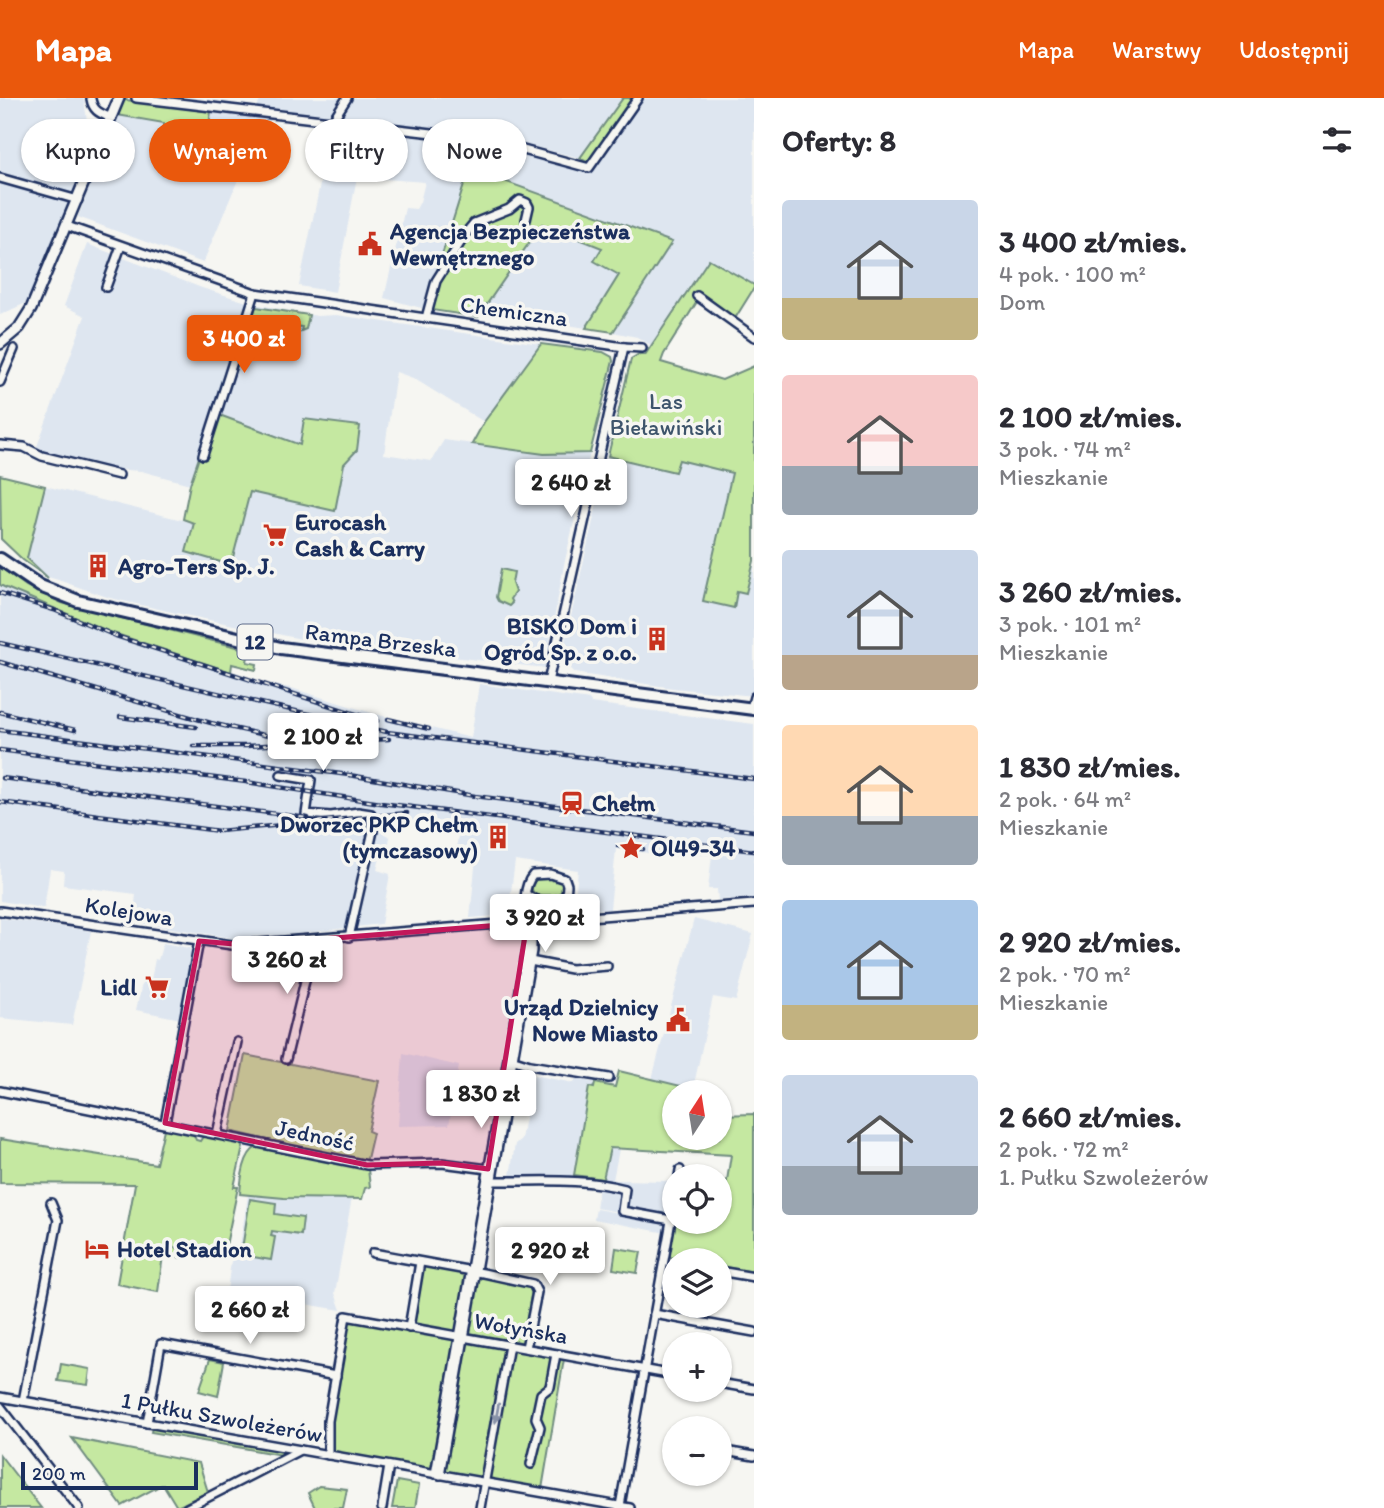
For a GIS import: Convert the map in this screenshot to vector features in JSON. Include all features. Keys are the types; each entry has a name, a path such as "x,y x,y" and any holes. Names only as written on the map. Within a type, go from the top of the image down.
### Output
{"highway":[{"name":"Rampa Brzeska","path":"0,553 13,569"},
{"name":"Rampa Brzeska","path":"0,559 40,586 78,601 292,650 753,704"}],"main road":[{"path":"2,342 19,328 28,316 119,98"}],"street":[{"path":"136,98 307,119"},
{"path":"333,119 347,98"},
{"path":"408,131 483,139 589,168 639,98"},
{"path":"91,99 92,107 97,112 111,118"},
{"path":"0,178 78,200"},
{"path":"426,318 436,281 474,223 509,209 520,200 529,207 526,220"},
{"name":"Chemiczna","path":"67,226 255,293 642,348"},
{"path":"106,287 121,246"},
{"path":"203,456 255,293"},
{"path":"697,296 754,337"},
{"path":"548,682 624,346"},
{"path":"0,382 14,349"},
{"path":"0,445 24,447 42,456 119,475"},
{"path":"281,775 311,780 306,814 372,814 373,831 349,937"},
{"path":"437,1475 527,961 529,923 526,894 529,877 544,873 565,879 564,920"},
{"path":"526,894 533,901 559,900 566,896"},
{"name":"Kolejowa","path":"0,911 199,941 246,945 754,904"},
{"path":"286,1059 315,940"},
{"path":"165,1124 199,941"},
{"path":"527,961 571,969 607,966"},
{"path":"217,1134 237,1042"},
{"path":"510,1059 530,1065 609,1077"},
{"path":"489,1181 488,1170 510,1059"},
{"name":"Jedność","path":"0,1091 367,1165 443,1163 488,1170"},
{"path":"489,1181 589,1181 614,1186 625,1189 622,1211 662,1218"},
{"path":"23,1401 58,1220 51,1203"},
{"path":"373,1253 533,1284 536,1287 526,1348"},
{"path":"409,1328 420,1262"},
{"path":"620,1506 662,1272"},
{"path":"732,1273 754,1277"},
{"path":"654,1314 754,1332"},
{"name":"Wołyńska","path":"336,1376 346,1317 662,1373"},
{"path":"147,1423 161,1344 336,1376 328,1421 328,1455"},
{"path":"480,1508 509,1345"},
{"path":"531,1464 540,1427 536,1418 541,1394 550,1387 556,1354"},
{"path":"732,1385 754,1389"},
{"name":"1 Pułku Szwoleżerów","path":"0,1396 630,1508"},
{"path":"0,1406 79,1508"},
{"path":"187,1508 300,1450"},
{"path":"732,1452 754,1456"},
{"path":"382,1508 389,1466"}],"highlighted area":[{"path":"527,923 488,1169 442,1163 367,1165 165,1123 199,941 246,945"}],"shaded area":[{"path":"0,98 84,98 87,119 21,119 21,182 79,182 28,302 0,315"},
{"path":"262,98 623,98 580,158 527,145 527,119 422,119 422,127 408,125 408,119 356,119 255,110"},
{"path":"640,98 754,98 754,285 709,259 651,345 637,337 613,332 671,242 507,182 527,182 527,155 588,171"},
{"path":"211,112 270,119 210,119"},
{"path":"117,115 149,120 149,182 237,182 203,263 78,217 91,182 135,182 135,119 115,119"},
{"path":"408,136 422,138 422,182 408,181"},
{"path":"321,182 356,182 335,292 299,286"},
{"path":"425,182 466,182 425,309 384,298 405,208 416,209"},
{"path":"542,224 603,248 619,274 586,328 482,311"},
{"path":"87,244 202,288 250,303 190,484 141,471 113,469 36,449 85,316 64,306"},
{"path":"254,304 317,316 336,315 541,344 484,422 413,378 396,372 384,454 431,461 444,440 544,454 590,453 564,565 545,668 301,639 185,615 110,598 48,577 27,558 45,486 194,523 231,565 250,492 335,510 344,464 357,450 301,445 218,415"},
{"path":"608,456 675,471 678,460 733,473 703,601 734,608 737,591 747,592 754,561 754,696 673,688 574,673 561,659"},
{"path":"0,585 110,632 268,684 471,738 479,684 590,700 591,703 754,724 754,898 718,900 717,889 708,889 712,855 690,853 682,857 616,849 610,909 574,910 578,870 515,861 508,915 470,918 477,847 456,849 460,823 451,821 417,822 377,830 390,837 387,853 382,850 377,870 390,874 381,924 232,938 133,922 136,894 63,885 64,871 50,869 44,908 0,901"},
{"path":"0,918 91,931 72,1025 0,1018"},
{"path":"694,919 753,934 736,1001 713,997 695,1080 662,1081 652,1079"},
{"path":"163,943 189,948 192,952 181,1019 136,1010 143,979 151,980 155,959 158,960"},
{"path":"403,1053 459,1066 449,1125 398,1126"},
{"path":"533,1075 574,1083 576,1078 595,1083 594,1088 589,1087 572,1179 510,1176 515,1144 521,1139"},
{"path":"610,1149 619,1149 613,1180 662,1181 662,1220 596,1208 600,1180 604,1180"},
{"path":"248,1195 284,1198 352,1197 335,1293 341,1310 227,1291 231,1261 238,1257"},
{"path":"596,1209 662,1221 662,1232 594,1219"}],"green space":[{"path":"623,98 635,98 593,158 587,162 580,158"},
{"path":"121,101 211,112 210,119 149,120 117,115"},
{"path":"466,182 507,182 672,242 613,332 586,328 619,275 594,261 602,248 542,224 478,317 425,309"},
{"name":"Las Bieławiński","path":"709,259 754,285 754,288 734,320 700,297 661,362 722,380 754,366 754,561 746,593 737,591 734,608 703,601 732,473 679,460 675,472 608,456 631,359 639,354 645,355"},
{"path":"256,307 309,315 306,329 301,331 302,327 251,320"},
{"path":"541,344 603,352 612,357 590,453 544,454 472,444 484,422"},
{"path":"214,413 300,445 304,419 360,426 357,450 344,464 335,511 250,492 231,565 186,552 194,523 183,519 190,484"},
{"path":"0,475 45,486 27,558 48,578 23,560 1,539"},
{"path":"0,567 26,586 62,603 249,650 247,662 257,664 256,670 232,664 231,672 110,632 0,585"},
{"path":"501,569 514,572 512,583 515,592 509,606 498,601 496,597"},
{"path":"548,876 562,882 562,892 555,895 535,895 532,886 535,881"},
{"path":"245,1055 379,1081 368,1131 373,1133 366,1163 230,1131"},
{"path":"619,1071 662,1081 662,1150 732,1150 732,1115 754,1114 754,1272 732,1268 732,1248 671,1248 673,1234 732,1234 731,1155 610,1148 603,1179 574,1175 589,1087 594,1088 595,1083 615,1087"},
{"path":"157,1125 196,1133 196,1140 200,1141 204,1135 241,1142 243,1147 224,1255 174,1247 185,1250 184,1258 163,1255 158,1292 117,1284 135,1184 0,1183 0,1139 156,1164 164,1129"},
{"path":"260,1146 368,1169 370,1187 365,1188 362,1199 284,1198 240,1194 247,1158 250,1152"},
{"path":"250,1199 276,1203 275,1214 303,1218 301,1235 272,1231 271,1236 275,1237 271,1260 241,1255"},
{"path":"616,1248 641,1252 637,1273 613,1269"},
{"path":"420,1262 533,1284 522,1347 562,1356 564,1359 542,1489 332,1451 332,1422 328,1421 346,1316 409,1327"},
{"path":"210,1359 224,1362 218,1396 199,1391"},
{"path":"61,1364 90,1369 88,1385 58,1381"},
{"path":"152,1428 282,1451 282,1455 151,1432"},
{"path":"72,1438 199,1463 208,1492 177,1507 163,1484 122,1506"},
{"path":"0,1455 41,1508 0,1508"},
{"path":"397,1481 419,1485 415,1508 392,1508"},
{"path":"319,1486 347,1489 343,1508 315,1508 308,1493"}],"railway":[{"path":"0,593 54,610 116,636 377,721"},
{"path":"0,643 387,732 754,779"},
{"path":"0,662 211,723 277,738"},
{"path":"0,712 75,730"},
{"path":"120,717 196,727"},
{"path":"388,719 429,729"},
{"path":"0,730 349,775 475,796 754,831"},
{"path":"193,746 389,739"},
{"path":"0,750 754,851"},
{"path":"2,778 308,818"},
{"path":"0,802 219,831 407,813"},
{"path":"618,846 643,849"}],"place":[{"name":"Agencja Bezpieczeństwa Wewnętrznego","path":"370,244"},
{"name":"Eurocash Cash & Carry","path":"275,535"},
{"name":"Agro-Ters Sp. J.","path":"98,566"},
{"name":"BISKO Dom i Ogród Sp. z o.o.","path":"657,639"},
{"name":"Chełm","path":"572,803"},
{"name":"Dworzec PKP Chełm (tymczasowy)","path":"498,837"},
{"name":"Ol49-34","path":"631,848"},
{"name":"Lidl","path":"157,987"},
{"name":"Urząd Dzielnicy Nowe Miasto","path":"678,1020"},
{"name":"Hotel Stadion","path":"97,1249"}]}
